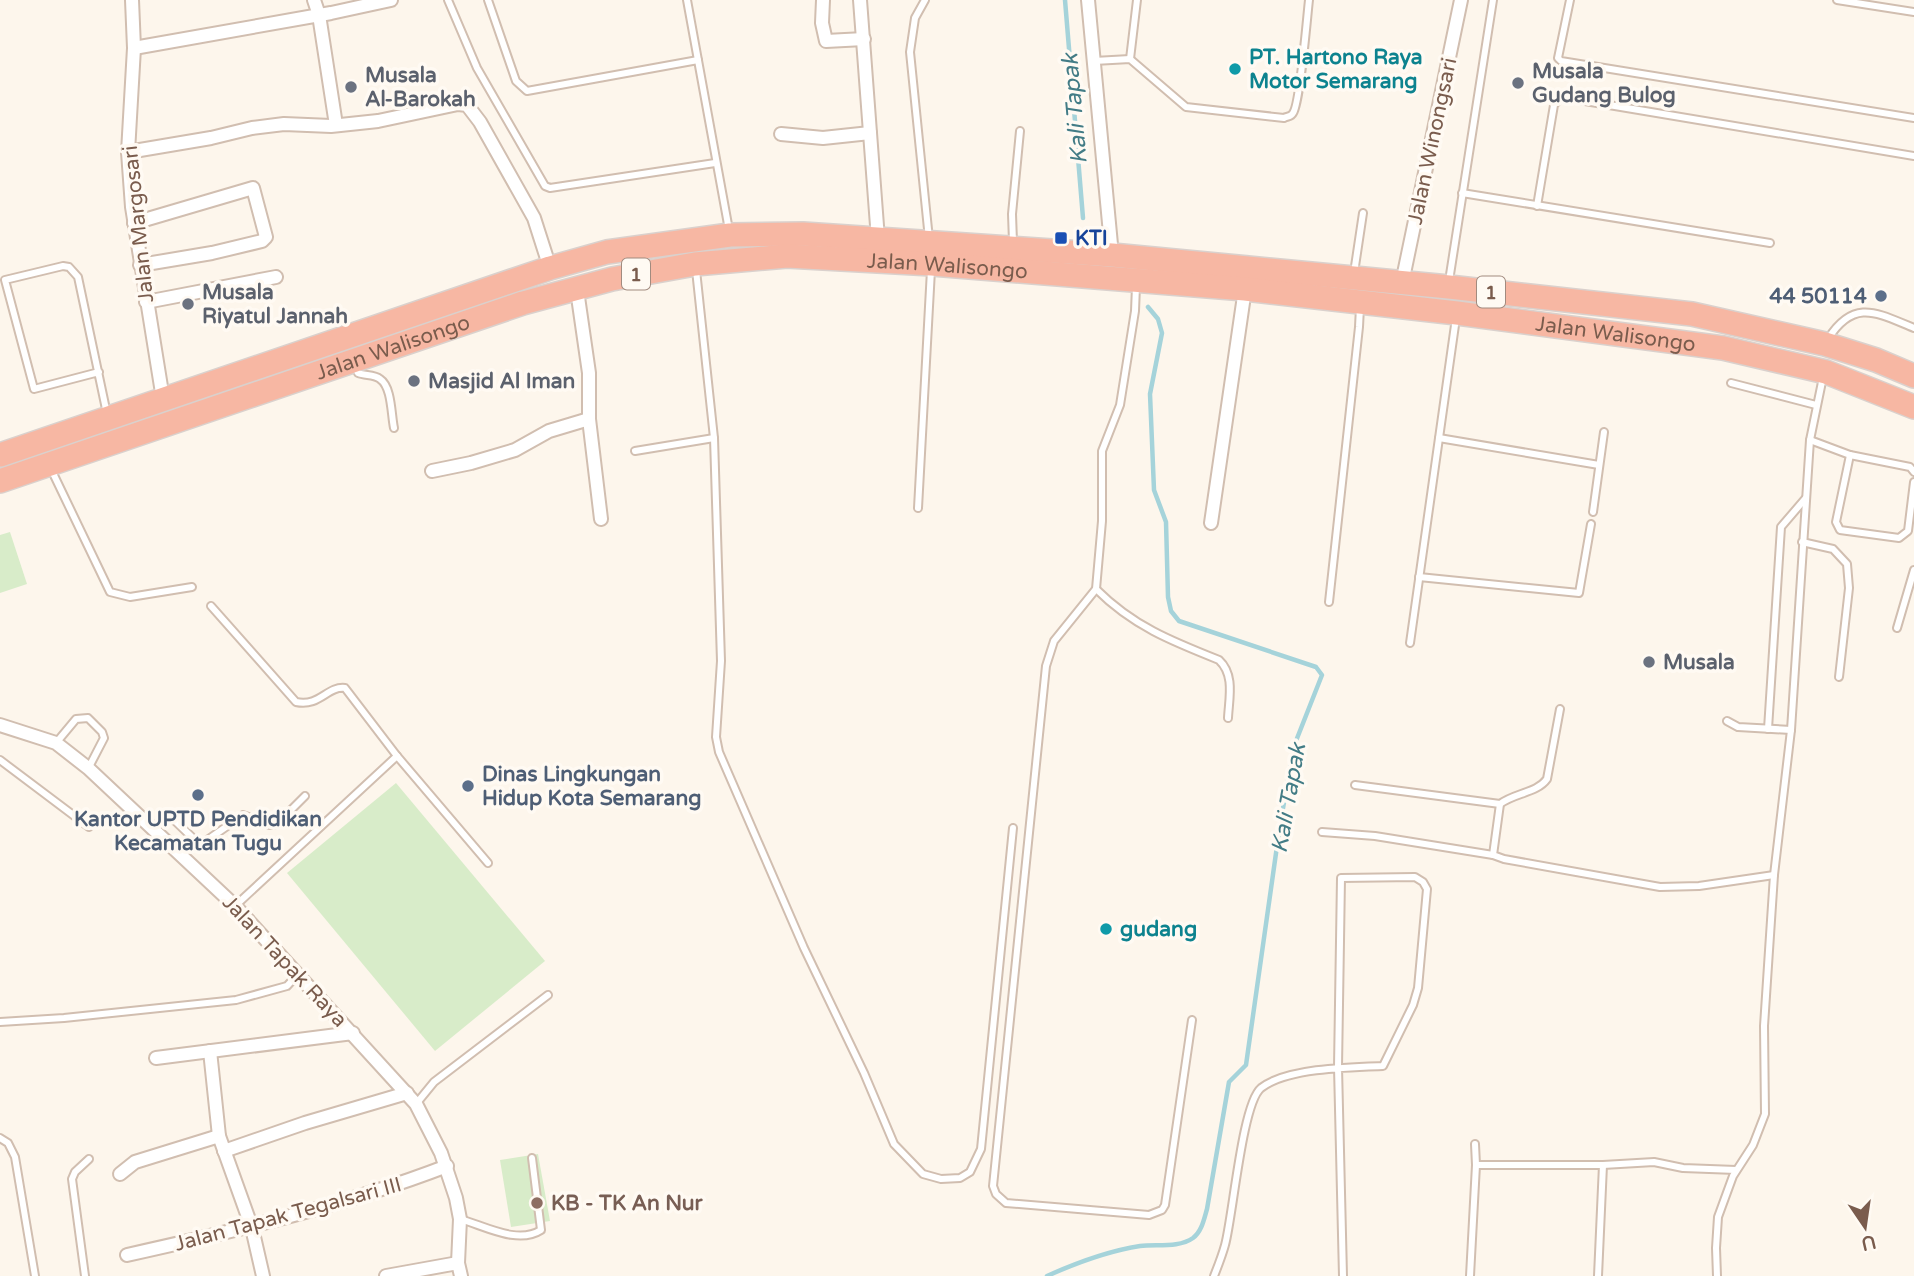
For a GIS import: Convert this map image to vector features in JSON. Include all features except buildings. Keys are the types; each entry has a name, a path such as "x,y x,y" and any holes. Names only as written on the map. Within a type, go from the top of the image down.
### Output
{"highway":[{"name":"Jalan Walisongo","path":"0,455 492,290 550,268 607,252 730,235 803,233 878,239 931,253 1136,281 1245,289 1457,313 1723,348 1826,372 1914,407"},
{"name":"Jalan Walisongo","path":"0,481 523,303 612,279 695,264 787,256 931,253 1013,247 1449,287 1692,314 1825,344 1876,360 1914,376"}],"street":[{"name":"Jalan Margosari","path":"132,0 134,48 128,152 134,223 163,399"},
{"path":"314,0 319,15 336,125"},
{"path":"134,48 391,0"},
{"path":"823,0 822,23 826,41 864,39"},
{"path":"860,0 878,239"},
{"path":"1088,0 1112,255"},
{"name":"Jalan Winongsari","path":"1402,283 1461,0"},
{"path":"128,152 284,124 336,125 378,121 458,104 467,106 480,122 534,218 550,268"},
{"path":"780,134 823,138 870,133"},
{"path":"134,223 252,188 255,189 266,237 264,240 212,253 140,265"},
{"path":"146,302 276,277"},
{"path":"577,289 589,373 589,419 601,519"},
{"path":"1211,523 1245,289"},
{"path":"432,471 515,450 549,431 589,419"},
{"name":"Jalan Tapak Raya","path":"0,725 56,743 88,768 235,906 407,1093 416,1104 447,1166 460,1219 459,1270"},
{"path":"156,1058 353,1033"},
{"path":"210,1051 219,1136 252,1228 263,1276"},
{"path":"224,1152 306,1123 407,1093"},
{"path":"120,1174 135,1162 219,1136"},
{"name":"Jalan Tapak Tegalsari III","path":"127,1255 252,1228 387,1189 447,1166"},
{"path":"386,1276 459,1270"}],"lane":[{"path":"449,0 477,68 545,186 550,188 715,163"},
{"path":"488,0 516,81 527,91 698,60"},
{"path":"687,0 730,235"},
{"path":"918,508 931,253 910,52 915,18 925,0"},
{"path":"1130,59 1138,0"},
{"path":"1093,61 1130,59 1186,107 1284,118 1295,111 1308,0"},
{"path":"1449,287 1493,0"},
{"path":"1570,0 1558,58 1561,61 1914,118"},
{"path":"1837,0 1914,12"},
{"path":"1538,206 1554,105 1561,97 1914,156"},
{"path":"1013,247 1012,214 1020,131"},
{"path":"1462,193 1770,243"},
{"path":"1353,278 1363,213"},
{"path":"695,264 714,438 721,661 716,737 719,752 804,948 864,1073 894,1144 923,1174 941,1179 960,1178 971,1172 981,1149 1013,828"},
{"path":"99,372 34,389 5,280 63,266 75,272 78,277 99,372 108,417"},
{"path":"1136,281 1135,311 1120,405 1102,451 1102,522 1096,589 1054,641 1046,666 993,1186 1001,1200 1006,1203 1149,1215 1162,1210 1165,1205 1192,1020"},
{"path":"1329,602 1360,302"},
{"path":"1825,344 1846,316 1856,314 1874,312 1914,328"},
{"path":"1410,643 1457,313"},
{"path":"353,361 358,373 382,379 387,388 394,428"},
{"path":"1717,1276 1718,1217 1736,1170 1753,1145 1765,1114 1764,1027 1774,875 1791,730 1810,440 1821,382 1826,372"},
{"path":"1731,383 1816,405"},
{"path":"1592,512 1604,432"},
{"path":"635,451 714,438"},
{"path":"1439,438 1599,465"},
{"path":"1810,440 1850,455 1910,467 1914,472"},
{"path":"1850,455 1836,522 1840,530 1899,538 1904,535 1908,531 1914,482"},
{"path":"50,464 110,593 130,597 192,587"},
{"path":"1768,729 1781,527 1805,499"},
{"path":"1419,576 1579,593 1591,524"},
{"path":"1802,542 1833,549 1847,564 1849,588 1839,677"},
{"path":"1897,628 1914,570"},
{"path":"1096,589 1139,625 1219,660 1226,666 1230,675 1228,718"},
{"path":"211,606 296,702 316,702 337,688 345,688 397,756 488,863"},
{"path":"1355,785 1500,804 1511,796 1544,784 1560,709"},
{"path":"56,743 76,719 88,718 104,738 88,768"},
{"path":"1727,720 1738,727 1791,730"},
{"path":"235,906 397,756"},
{"path":"0,760 89,827"},
{"path":"154,828 167,817 172,818 197,842 203,843 243,815 272,826 277,824 305,796"},
{"path":"1493,855 1500,804"},
{"path":"1322,832 1375,836 1493,855 1660,887 1699,886 1774,875"},
{"path":"1214,1276 1226,1244 1245,1130 1256,1093 1264,1086 1283,1078 1338,1067 1383,1066 1413,1005 1418,988 1427,889 1423,881 1415,877 1341,878 1338,1067 1343,1276"},
{"path":"0,1022 236,1000 287,986 298,974"},
{"path":"416,1104 434,1082 548,995"},
{"path":"0,1138 9,1143 15,1157 35,1276"},
{"path":"1470,1276 1475,1144"},
{"path":"460,1219 512,1236 532,1236 541,1230 532,1158"},
{"path":"85,1276 72,1179 75,1172 89,1159"},
{"path":"1476,1165 1603,1165 1654,1162 1684,1168 1736,1170"},
{"path":"1598,1276 1603,1165"}],"green space":[{"path":"10,532 27,584 0,593 0,535"},
{"path":"396,783 545,961 435,1051 287,873"},
{"path":"538,1154 550,1221 511,1227 500,1160"}],"waterway":[{"name":"Kali Tapak","path":"1065,0 1083,218"},
{"name":"Kali Tapak","path":"1047,1276 1116,1251 1181,1243 1193,1238 1201,1228 1207,1209 1229,1082 1246,1065 1294,746 1322,675 1316,667 1179,621 1171,611 1168,597 1166,522 1154,490 1150,394 1162,333 1158,319 1148,307"}],"place":[{"name":"PT. Hartono Raya Motor Semarang","path":"1235,69"},
{"name":"Musala Gudang Bulog","path":"1518,83"},
{"name":"Musala Al-Barokah","path":"351,87"},
{"name":"KTI","path":"1061,238"},
{"name":"44 50114","path":"1881,296"},
{"name":"Musala Riyatul Jannah","path":"188,304"},
{"name":"Masjid Al Iman","path":"414,381"},
{"name":"Musala","path":"1649,662"},
{"name":"Dinas Lingkungan Hidup Kota Semarang","path":"468,786"},
{"name":"Kantor UPTD Pendidikan Kecamatan Tugu","path":"198,795"},
{"name":"gudang","path":"1106,929"},
{"name":"KB - TK An Nur","path":"537,1203"}]}
